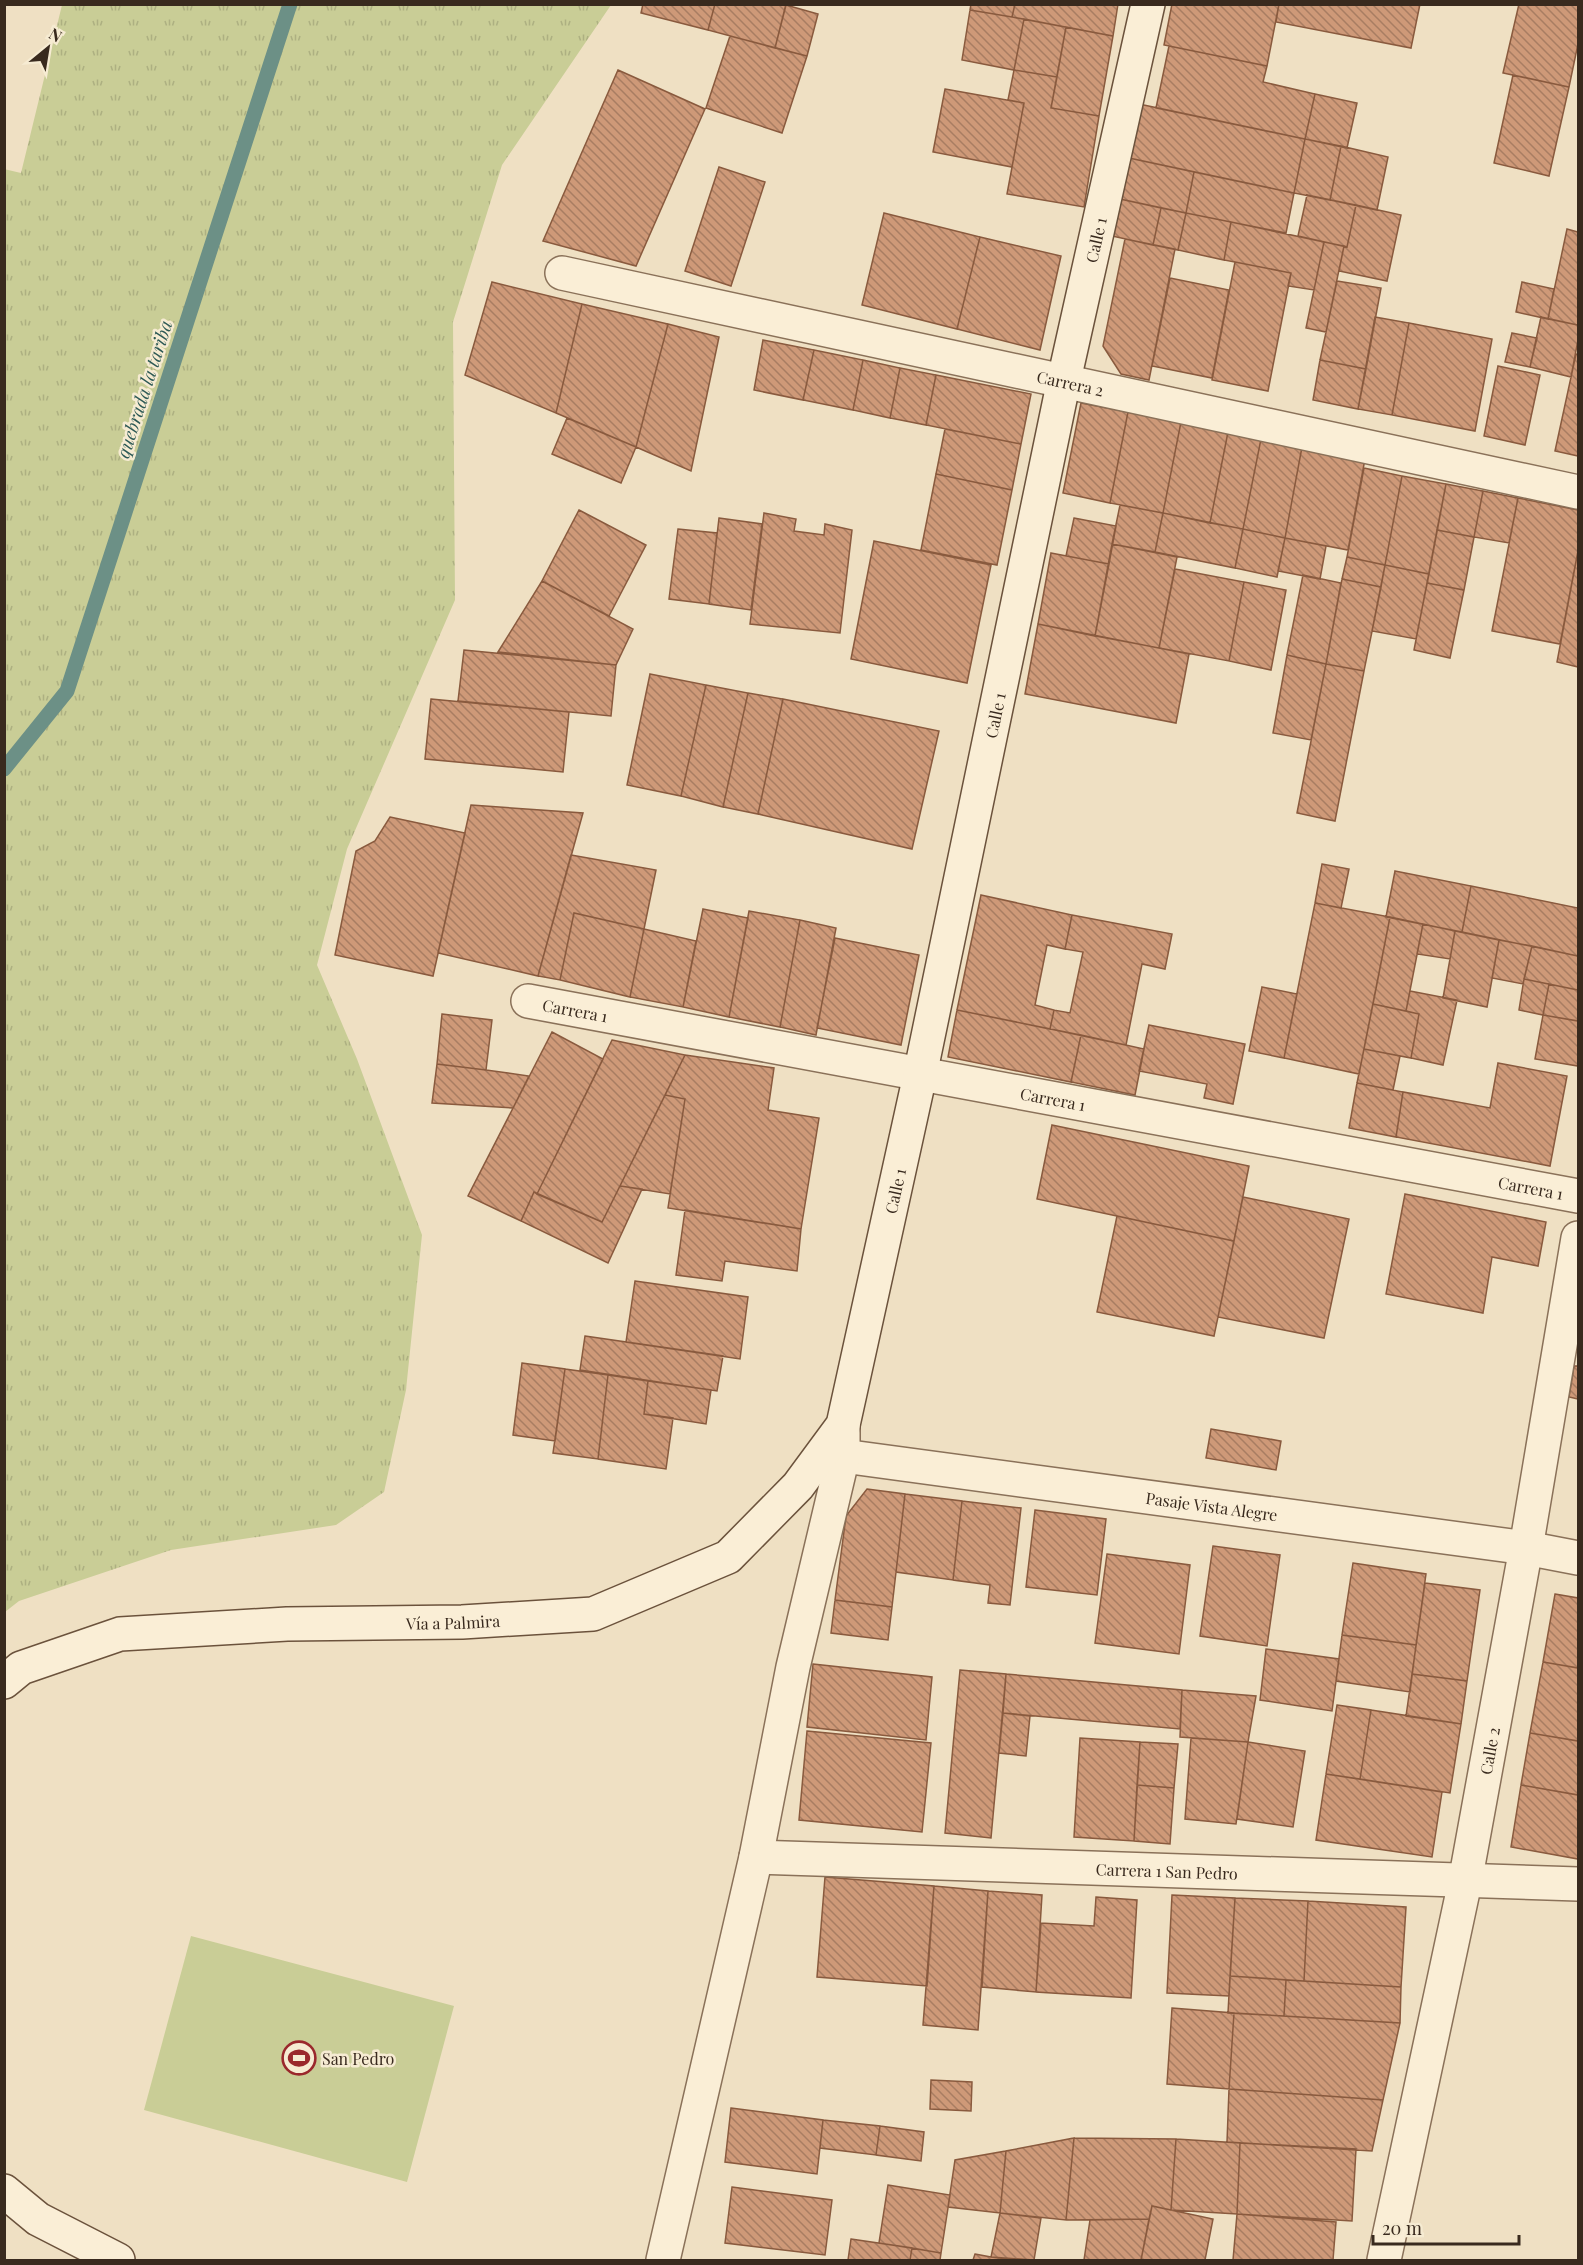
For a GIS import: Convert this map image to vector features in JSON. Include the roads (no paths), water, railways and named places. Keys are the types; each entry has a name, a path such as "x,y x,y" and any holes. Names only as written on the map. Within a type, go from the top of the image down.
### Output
{"street":[{"name":"Calle 1","path":"663,2260 756,1857 793,1667 843,1441 1064,380 1148,4"},
{"name":"Carrera 2","path":"562,273 1578,492"},
{"name":"Carrera 1","path":"528,1001 1578,1196"},
{"name":"Calle 2","path":"1384,2260 1465,1882 1526,1548 1578,1238"},
{"name":"Pasaje Vista Alegre","path":"843,1441 1578,1558"},
{"name":"Vía a Palmira","path":"4,1682 21,1668 120,1634 287,1624 462,1622 594,1614 728,1557 843,1441"},
{"name":"Carrera 1 San Pedro","path":"756,1857 1578,1884"},
{"path":"4,2191 38,2219 118,2260"}],"waterway":[{"name":"quebrada la tariba","path":"4,769 67,691 290,4"}],"place":[{"name":"San Pedro","path":"299,2058"}]}
